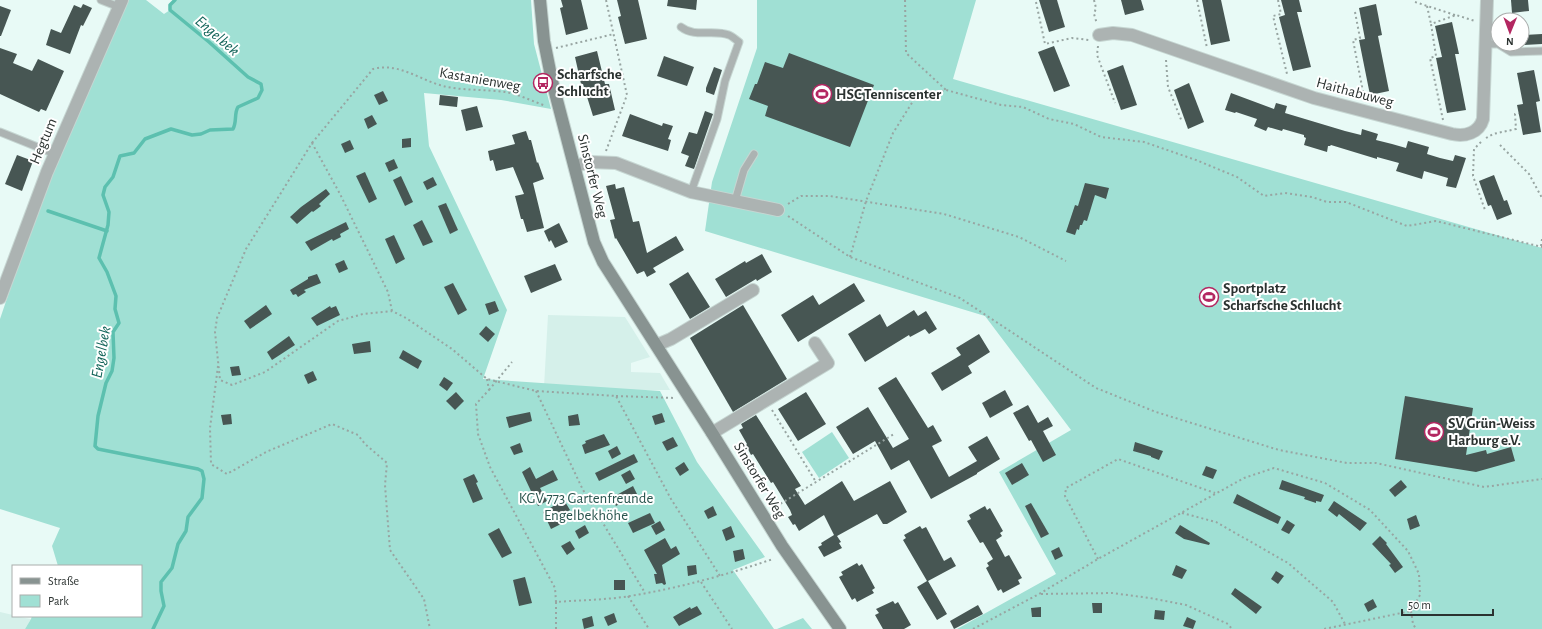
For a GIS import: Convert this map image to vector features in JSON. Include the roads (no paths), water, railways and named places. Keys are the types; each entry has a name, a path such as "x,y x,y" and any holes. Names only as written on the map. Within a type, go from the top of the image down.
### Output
{"street":[{"name":"Sinstorfer Weg","path":"540,0 546,50 552,81 594,242 603,262 657,345 782,546 821,605 840,629"},
{"name":"Haithabuweg","path":"1099,37 1123,33 1321,100 1440,131 1457,135 1465,135 1475,131 1482,123 1484,114 1487,0"},
{"name":"Hegtum","path":"0,298 55,154 121,3"},
{"path":"575,166 590,162 616,163 691,192 778,210"},
{"path":"657,345 671,339 753,290"},
{"path":"712,433 828,363 815,343"}],"lane":[{"path":"101,0 121,3"},
{"path":"681,27 687,32 693,33 730,35 739,42 725,81 717,119 691,192"},
{"path":"1486,44 1498,44 1512,52 1542,51"},
{"path":"0,132 55,154"},
{"path":"735,201 744,170 754,154"}],"waterway":[{"name":"Engelbek","path":"153,629 164,606 161,582 172,568 178,544 186,531 188,517 202,498 204,479 202,471 198,469 98,449 95,446 98,416 106,383 112,371 114,358 113,332 119,323 115,309 116,296 107,272 99,258 108,225 109,212 103,195 105,187 113,177 120,156 134,153 145,139 171,129 192,135 201,134 210,130 233,129 238,107 258,98 262,90 261,84 248,77 170,10 170,5 175,0"},
{"path":"48,211 107,231"}],"place":[{"name":"Scharfsche Schlucht","path":"543,83"},
{"name":"HSC Tenniscenter","path":"822,94"},
{"name":"Sportplatz Scharfsche Schlucht","path":"1209,297"},
{"name":"SV Grün-Weiss Harburg e.V.","path":"1434,432"}],"park label":[{"name":"KGV 773 Gartenfreunde Engelbekhöhe","path":"586,506"}]}
